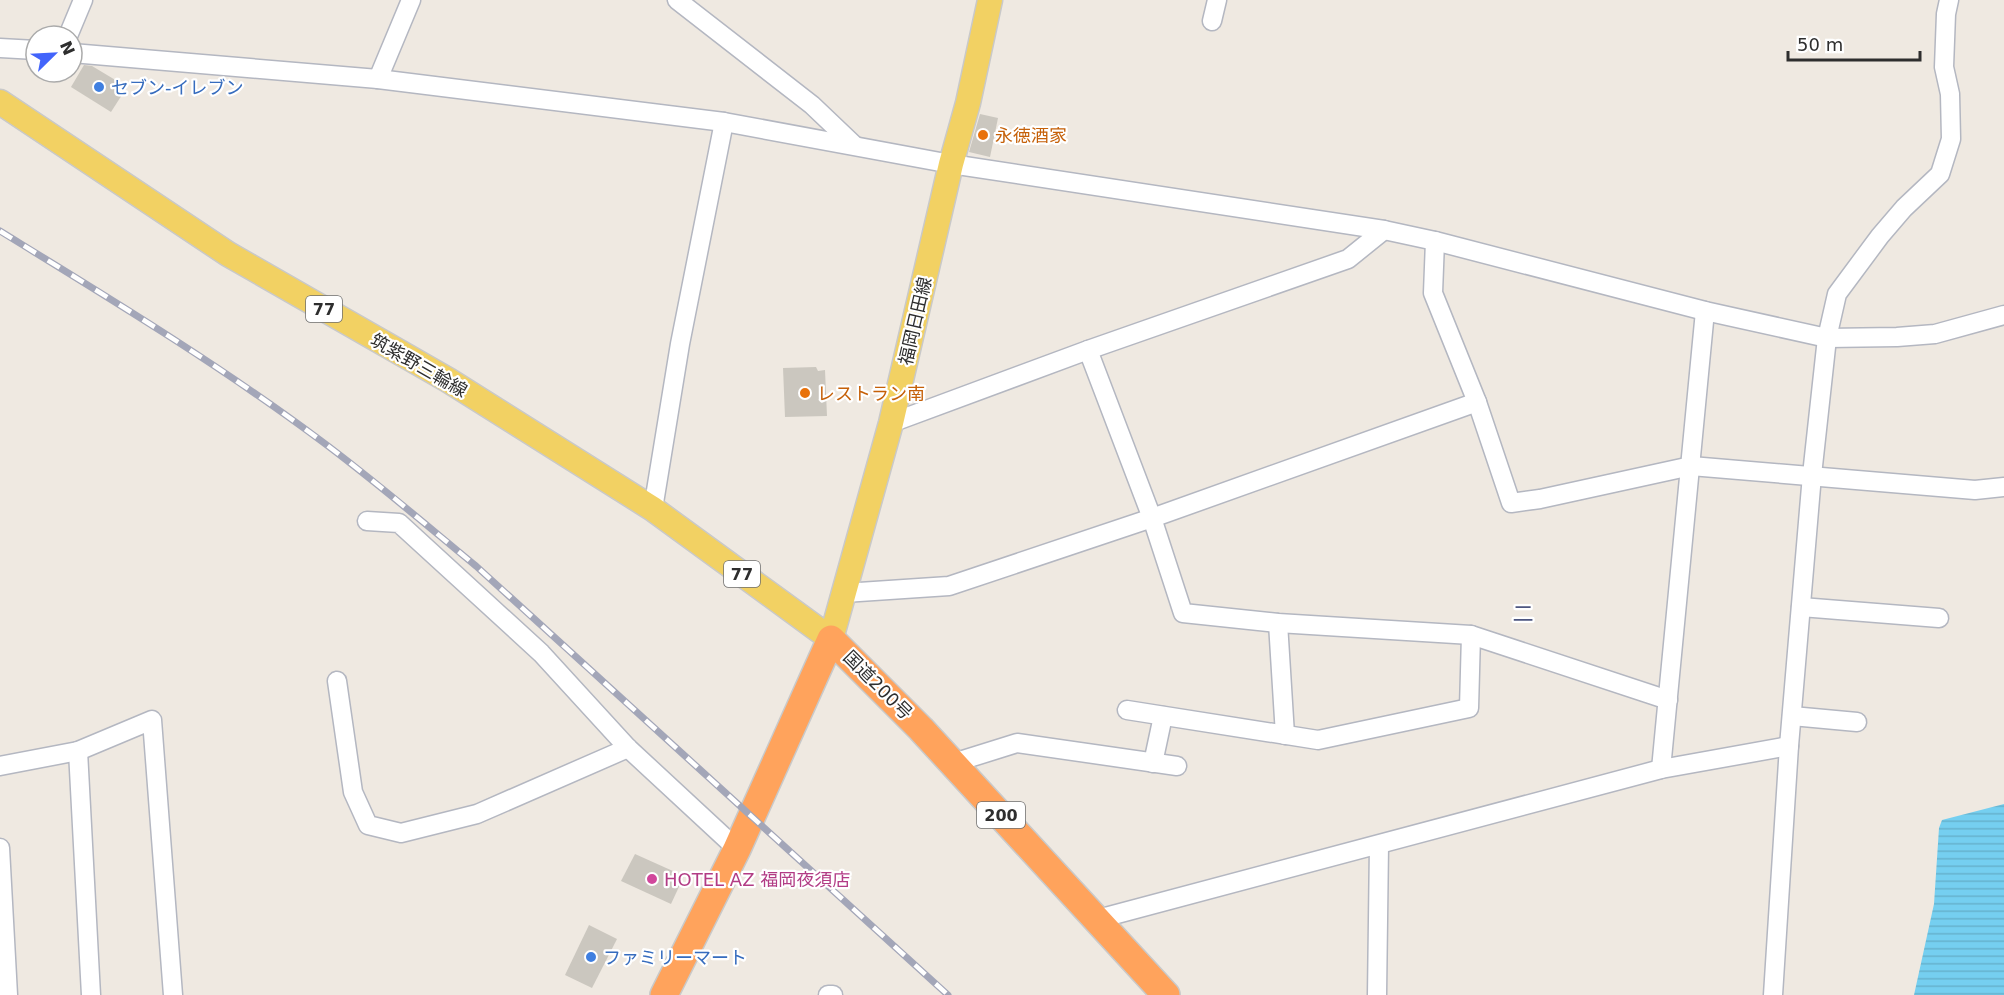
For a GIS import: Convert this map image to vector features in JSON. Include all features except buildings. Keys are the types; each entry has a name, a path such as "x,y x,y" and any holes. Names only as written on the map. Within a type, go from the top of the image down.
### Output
{"highway":[{"name":"国道200号","path":"664,995 736,849 831,639 953,763 1166,995"}],"main road":[{"name":"福岡日田線","path":"831,639 891,423 951,164 968,103 990,0"},
{"name":"筑紫野三輪線","path":"0,102 228,254 448,380 653,509 831,639"}],"street":[{"path":"73,24 83,0"},
{"path":"378,79 411,0"},
{"path":"677,0 812,105 854,145"},
{"path":"1212,21 1217,0"},
{"path":"1773,995 1789,746 1812,475 1827,338 1838,294 1880,236 1904,208 1940,174 1951,139 1950,94 1944,67 1946,14 1949,0"},
{"path":"0,48 24,49"},
{"path":"84,53 378,79 724,122 951,164 1384,230 1435,241 1705,311 1827,338 1935,334 2004,315"},
{"path":"653,509 680,344 724,122"},
{"path":"891,423 1088,350 1348,259 1384,230"},
{"path":"1435,241 1433,293 1477,402 1511,503 1540,499 1691,466 1975,490 2004,487"},
{"path":"1661,770 1705,311"},
{"path":"1088,350 1152,518 1183,613 1278,623 1471,635 1668,700"},
{"path":"844,593 949,586 1152,518 1477,402"},
{"path":"367,521 399,523 541,653 628,748 736,849"},
{"path":"1801,607 1940,618"},
{"path":"1278,623 1285,735"},
{"path":"1127,710 1318,740 1469,708 1471,635"},
{"path":"337,681 354,792 368,825 401,833 477,814 628,748"},
{"path":"1153,763 1162,716"},
{"path":"1792,716 1857,722"},
{"path":"0,766 78,751 152,720 173,995"},
{"path":"953,763 1017,743 1177,766"},
{"path":"1098,919 1661,770 1789,746"},
{"path":"78,751 91,995"},
{"path":"1377,995 1379,845"},
{"path":"0,848 3,957 8,995"},
{"path":"828,995 833,995"}],"water":[{"path":"2004,804 2004,995 1914,995 1934,904 1939,828 1942,820"}],"railway":[{"path":"0,231 163,332 242,385 380,486 476,566 948,995"}],"place":[{"name":"セブン-イレブン","path":"99,87"},
{"name":"永徳酒家","path":"983,135"},
{"name":"レストラン南","path":"805,393"},
{"name":"HOTEL AZ 福岡夜須店","path":"652,879"},
{"name":"ファミリーマート","path":"591,957"}],"district":[{"name":"二","path":"1523,614"}]}
